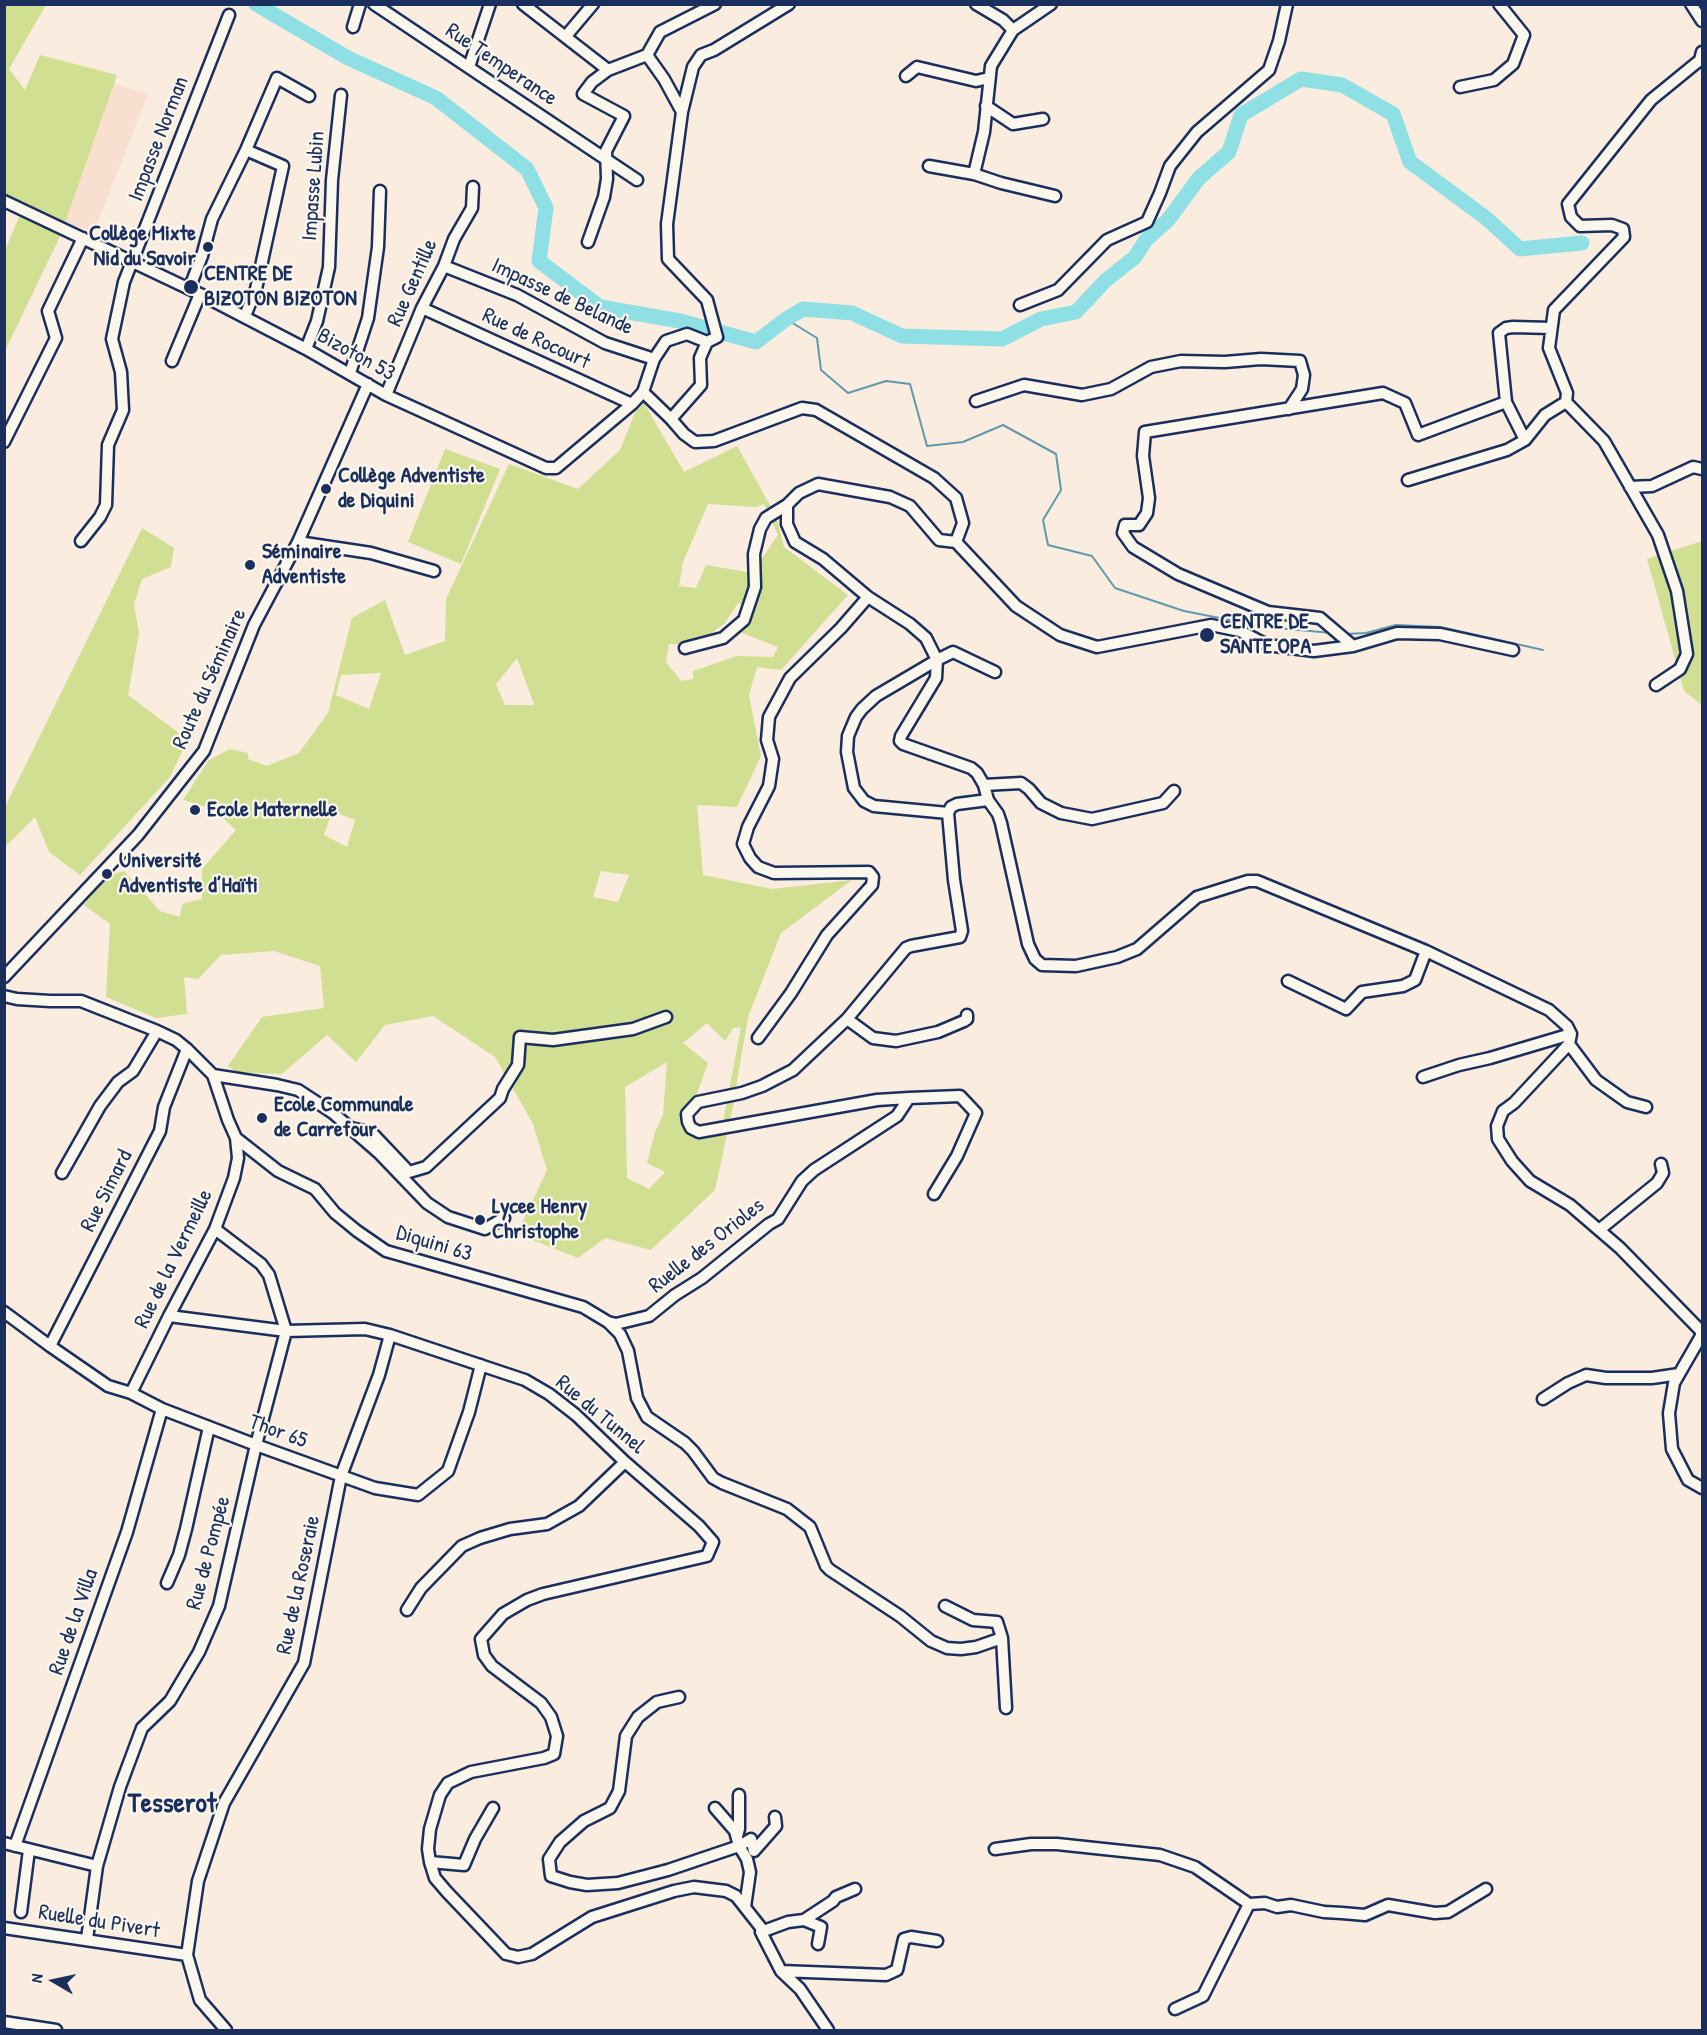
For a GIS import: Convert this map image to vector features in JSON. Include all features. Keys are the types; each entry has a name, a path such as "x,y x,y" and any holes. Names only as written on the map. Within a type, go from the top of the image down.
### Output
{"street":[{"path":"353,27 360,4"},
{"name":"Rue Temperance","path":"374,4 637,180"},
{"path":"469,67 490,4"},
{"path":"524,4 608,70"},
{"path":"566,36 593,4"},
{"path":"588,242 604,197 607,179 606,151 624,116 583,94 592,82 608,70 647,55 660,32 715,4"},
{"path":"671,419 701,385 700,358 712,339 714,323 707,300 668,259 667,224 682,112 693,68 701,55 714,50 789,4"},
{"path":"976,4 1003,20 1013,30"},
{"path":"974,174 984,132 991,66 1013,30 1051,4"},
{"path":"1020,305 1058,290 1107,240 1147,222 1170,166 1197,132 1269,70 1280,41 1287,4"},
{"path":"1460,87 1494,80 1513,64 1524,35 1499,4"},
{"path":"1691,4 1702,21"},
{"name":"Impasse Norman","path":"81,541 100,517 106,505 108,445 123,410 121,372 112,339 124,282 216,43 229,15"},
{"path":"1566,402 1567,393 1549,348 1554,310 1624,237 1623,229 1612,225 1580,226 1571,217 1568,204 1651,100 1700,60 1702,52"},
{"path":"647,55 664,79 682,112"},
{"path":"906,76 917,67 976,81 989,78"},
{"path":"189,289 202,256 212,219 246,150 277,78 309,96"},
{"name":"Impasse Lubin","path":"306,349 317,321 329,267 332,180 341,95"},
{"path":"986,106 1013,124 1043,119"},
{"path":"245,316 256,289 283,166 246,150"},
{"path":"929,166 974,174 1055,196"},
{"name":"Rue Gentille","path":"386,394 454,239 472,208 473,187"},
{"path":"350,374 368,318 378,247 380,192"},
{"name":"Bizoton 53","path":"4,201 245,316 386,394 546,468 556,468 632,404 643,392 654,359"},
{"path":"4,442 56,338 48,311 83,238"},
{"name":"Impasse de Belande","path":"444,266 517,295 605,343 654,359 666,341 687,334 712,339"},
{"path":"172,361 200,294"},
{"name":"Rue de Rocourt","path":"423,308 632,404"},
{"path":"1525,440 1506,402 1499,333 1506,328 1513,327 1551,328"},
{"path":"976,401 1024,385 1082,395 1111,389 1151,367 1173,362 1261,359 1300,361 1304,375 1302,389 1289,409"},
{"name":"Route du Séminaire","path":"4,977 138,835 204,751 254,625 298,542 368,384"},
{"path":"643,392 684,434 695,442 714,441 802,408 816,410 934,478 956,498 963,523 956,542"},
{"path":"1353,646 1320,618 1268,612 1178,574 1133,547 1123,533 1125,525 1139,525 1147,513 1149,498 1143,456 1145,432 1383,393 1405,403 1418,435 1506,402"},
{"path":"1408,480 1507,450 1525,440 1545,415 1566,402"},
{"path":"1566,402 1604,441 1658,535 1677,591 1687,654 1680,669 1656,685"},
{"path":"1630,487 1652,486 1693,467 1702,469"},
{"path":"685,648 723,638 744,620 755,587 754,554 760,529 766,518 787,505 799,493 818,484 890,497 910,506 939,540 956,542 1016,606 1060,635 1097,647 1211,625 1240,631 1267,645 1314,651 1353,646 1397,633 1440,634 1513,650"},
{"path":"787,505 787,524 795,542 823,559 868,597 910,624 926,638 937,660 936,678 900,741 971,768 977,773 984,785 988,800 998,814 1028,944 1035,959 1042,965 1076,966 1101,961 1137,949 1197,897 1248,881 1266,883 1426,951 1549,1010 1567,1026 1570,1039 1596,1080 1627,1102 1646,1107"},
{"path":"298,542 371,553 434,571"},
{"path":"759,1038 791,993 827,935 872,885 873,877 869,872 774,873 758,867 743,844 748,827 769,786 773,759 767,740 769,717 779,697 790,678 841,628 868,597"},
{"path":"948,813 874,806 864,801 854,788 847,752 848,736 853,722 862,709 876,696 953,652 995,672"},
{"path":"984,785 1021,783 1041,803 1061,813 1092,819 1163,803 1174,791"},
{"path":"934,1194 957,1156 976,1113 960,1096 877,1100 699,1132 691,1128 687,1114 698,1102 742,1093 793,1070 848,1019 906,948 958,938 961,934 948,813 951,807 957,804 988,800"},
{"path":"1288,981 1347,1009 1362,992 1403,986 1414,980 1426,951"},
{"name":"Diquini 63","path":"4,996 17,999 81,1001 176,1040 187,1048 213,1076 236,1138 278,1171 315,1189 335,1213 357,1231 386,1251 583,1307 608,1322 620,1334 628,1351 637,1398 647,1417 685,1443 713,1478 787,1509 810,1527 826,1566 830,1570 900,1616 931,1641 947,1648 961,1649 976,1647 1002,1638"},
{"path":"848,1019 873,1038 896,1041 938,1032 964,1021 967,1015"},
{"path":"351,1128 372,1133 409,1172 426,1167 500,1098 503,1089 519,1065 520,1037 553,1040 633,1029 666,1017"},
{"path":"62,1173 100,1106 118,1082 133,1071 157,1031"},
{"path":"1423,1077 1459,1065 1570,1039"},
{"path":"1570,1039 1514,1103 1503,1111 1497,1126 1498,1139 1512,1161 1530,1180 1570,1205 1620,1248 1698,1326 1702,1337 1674,1383 1670,1413 1672,1449 1688,1480 1702,1488"},
{"name":"Rue Simard","path":"50,1346 160,1131 164,1107 187,1048"},
{"path":"213,1076 298,1090 351,1128 427,1203 448,1217 485,1229 504,1218"},
{"name":"Ruelle des Orioles","path":"608,1322 616,1324 649,1316 675,1295 702,1278 768,1224 778,1219 802,1181 814,1170 897,1116 909,1098"},
{"name":"Rue de la Vermeille","path":"131,1393 215,1229 234,1178 238,1158 236,1138"},
{"path":"1599,1230 1657,1183 1663,1173 1662,1164"},
{"path":"215,1229 261,1264 269,1275 286,1331"},
{"name":"Thor 65","path":"4,1312 108,1386 131,1393 162,1409 256,1445 375,1488 418,1495 448,1471 469,1412 481,1365"},
{"name":"Rue du Tunnel","path":"169,1316 286,1331 365,1329 390,1335 525,1380 549,1394 576,1415 625,1462 699,1526 713,1542 707,1556 543,1594 503,1614 493,1624 481,1639 484,1655 492,1666 541,1703 551,1717 557,1736 554,1754 471,1772 448,1783 440,1795 430,1829 428,1849 430,1862"},
{"name":"Rue de Pompée","path":"87,1939 97,1866 120,1787 142,1728 170,1701 199,1652 219,1606 256,1445 286,1331"},
{"name":"Rue de la Roseraie","path":"226,2031 201,2000 187,1955 198,1881 224,1803 304,1662 341,1476 379,1375 390,1335"},
{"path":"1543,1399 1586,1375 1606,1378 1642,1378 1679,1374"},
{"name":"Rue de la Villa","path":"10,1845 127,1532 162,1409"},
{"path":"167,1583 183,1538 209,1427"},
{"path":"407,1610 426,1582 462,1546 510,1529 547,1524 579,1506 625,1462"},
{"path":"945,1606 973,1620 997,1622 1002,1638 1006,1708"},
{"path":"679,1697 657,1702 638,1717 626,1736 619,1791 610,1808 584,1821 560,1842 549,1859 551,1876 587,1885 618,1883 668,1870 738,1841 751,1839 754,1851"},
{"path":"738,1841 739,1796"},
{"path":"494,1808 475,1839 464,1865 430,1862 435,1878 506,1954 518,1958 532,1954 592,1917 674,1891 694,1887 726,1892 736,1896 762,1929 761,1932 781,1971 800,1989 828,2031"},
{"path":"715,1808 735,1831 748,1863 750,1872 745,1907"},
{"path":"748,1863 754,1851 776,1826 775,1817"},
{"path":"995,1849 1031,1844 1057,1844 1160,1855 1195,1867 1248,1904 1265,1903 1277,1907 1291,1905 1324,1912 1365,1915 1388,1905 1435,1913 1448,1912 1485,1889"},
{"path":"10,1845 97,1866"},
{"path":"21,1912 29,1850"},
{"path":"761,1932 789,1922 804,1920 836,1897 855,1889"},
{"path":"1175,2009 1203,1996 1248,1904"},
{"path":"804,1920 821,1927 818,1944"},
{"name":"Ruelle du Pivert","path":"4,1928 187,1955"},
{"path":"781,1971 886,1976 897,1970 904,1939 911,1937 937,1941"},
{"path":"4,2022 56,2031"}],"shaded area":[{"path":"85,75 148,94 94,232 34,213"}],"green space":[{"path":"5,5 46,5 9,69 25,90 40,55 117,75 61,234 5,351 5,250 22,210 5,202"},
{"path":"641,398 684,472 737,446 776,516 784,547 848,595 781,670 757,667 749,695 761,756 737,807 697,805 703,875 772,889 852,880 781,933 748,1017 733,1106 715,1190 651,1250 605,1238 578,1258 517,1234 547,1170 533,1124 495,1057 433,1016 385,1025 356,1062 327,1035 282,1074 236,1072 228,1066 262,1017 324,1008 320,966 274,951 221,955 198,979 184,977 187,1014 156,1018 106,997 110,924 84,905 106,877 124,871 160,911 180,917 182,904 202,899 202,869 236,830 213,809 183,800 209,760 230,749 248,753 248,759 267,766 299,753 328,713 352,618 385,600 405,655 445,641 446,599 509,464 578,489 620,450","holes":["708,504 756,507 764,504 778,535 752,573 706,565 696,588 679,586 683,562","738,603 748,606 742,633 778,647 773,657 737,656 693,671 693,679 681,681 666,662 669,644 689,644 708,636 725,623","517,658 534,704 505,705 496,684","381,673 369,709 336,695 341,675","332,811 355,820 347,847 324,835","601,871 629,875 618,902 593,897","707,1023 725,1041 733,1028 741,1027 723,1122 703,1130 689,1116 708,1063 683,1043","667,1062 663,1115 655,1132 647,1163 665,1172 649,1189 627,1178 625,1087"]},
{"path":"445,449 500,469 461,564 408,542"},
{"path":"142,528 174,548 171,567 142,579 134,604 139,633 128,695 188,740 169,778 80,875 49,852 35,817 5,847 5,807"},
{"path":"1702,541 1702,705 1684,691 1647,559"}],"waterway":[{"path":"256,4 348,58 436,98 527,169 546,208 539,261 600,307 680,321 756,342 803,309 852,313 902,336 1002,339 1041,319 1076,312 1105,281 1135,257 1146,240 1168,220 1199,178 1229,152 1241,115 1301,79 1342,85 1393,114 1410,162 1486,218 1520,249 1582,243"},
{"path":"786,319 817,338 821,370 848,393 886,381 910,384 927,446 963,442 1003,425 1056,454 1061,490 1043,520 1048,545 1092,556 1115,588 1184,611 1266,627 1332,633"},
{"path":"1346,634 1366,633 1396,625 1441,627 1543,650"}],"place":[{"name":"Collège Mixte Nid du Savoir","path":"208,247"},
{"name":"CENTRE DE BIZOTON BIZOTON","path":"191,287"},
{"name":"Collège Adventiste de Diquini","path":"326,489"},
{"name":"Séminaire Adventiste","path":"250,565"},
{"name":"CENTRE DE SANTE OPA","path":"1207,635"},
{"name":"Ecole Maternelle","path":"195,810"},
{"name":"Université Adventiste d’Haïti","path":"107,874"},
{"name":"Ecole Communale de Carrefour","path":"262,1118"},
{"name":"Lycee Henry Christophe","path":"480,1220"}],"district":[{"name":"Tesserot","path":"172,1805"}]}
